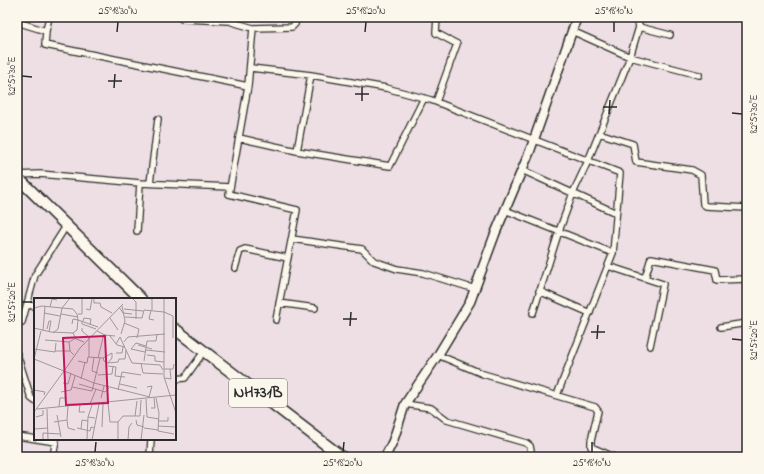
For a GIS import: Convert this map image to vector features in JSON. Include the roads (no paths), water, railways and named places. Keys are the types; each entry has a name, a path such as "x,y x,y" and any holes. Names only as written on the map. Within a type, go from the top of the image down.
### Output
{"highway":[{"path":"17,176 140,298"},
{"path":"17,186 132,298"},
{"name":"NH731B","path":"176,330 342,457"},
{"name":"NH731B","path":"176,337 200,357 331,457"}],"street":[{"path":"49,17 45,45 248,86"},
{"path":"182,19 228,19 253,28 292,26 295,24 297,17"},
{"path":"436,102 457,44 436,33 437,17"},
{"path":"385,457 393,441 405,404 438,355 470,302 505,210 534,140 577,17"},
{"path":"533,313 559,231 630,57 639,26 637,17"},
{"path":"17,22 46,31"},
{"path":"639,26 670,35"},
{"path":"253,28 251,68 229,194 297,210 276,320"},
{"path":"572,31 630,57 699,75"},
{"path":"251,68 311,75 386,88 424,98 620,173 613,253 557,395"},
{"path":"297,151 311,75"},
{"path":"239,138 297,151 390,166 424,98"},
{"path":"150,184 158,119"},
{"path":"599,133 633,144 636,162 692,170 701,175 703,204 706,206 747,208"},
{"path":"522,170 616,213"},
{"path":"17,176 40,174 150,184 230,186"},
{"path":"137,231 140,183"},
{"path":"505,210 613,253"},
{"path":"17,324 22,322 35,274 63,231"},
{"path":"292,238 362,249 374,261 397,269 423,273 475,289"},
{"path":"235,268 240,251 242,250 288,258"},
{"path":"645,278 651,258 715,270 717,280 747,280"},
{"path":"608,266 663,284 650,346"},
{"path":"539,291 590,313"},
{"path":"279,303 315,308"},
{"path":"27,305 34,306"},
{"path":"720,327 747,323"},
{"path":"17,354 31,398 34,400"},
{"path":"438,355 483,374 516,385 557,395 595,407 598,411 591,447 614,457"},
{"path":"176,379 185,378 200,357"},
{"path":"405,404 432,408 446,420 526,443 530,446 531,451 529,457"},
{"path":"17,436 34,438"},
{"path":"150,457 151,440"},
{"path":"53,457 56,441"}]}
